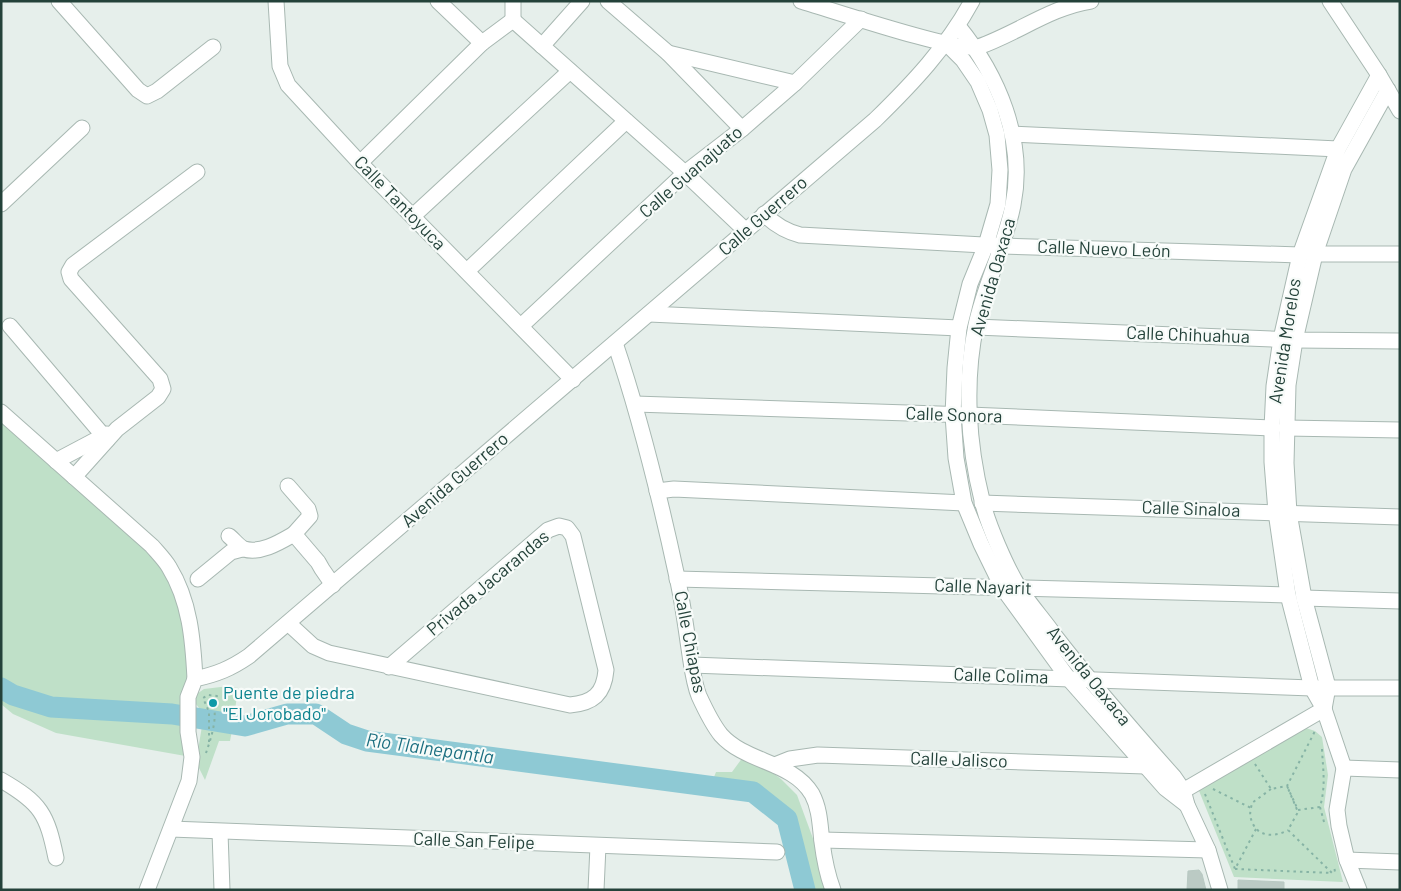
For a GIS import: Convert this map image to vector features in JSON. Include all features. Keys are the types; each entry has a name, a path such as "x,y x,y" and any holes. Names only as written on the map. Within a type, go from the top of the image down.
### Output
{"street":[{"path":"59,1 138,90 147,96 157,91 213,47"},
{"name":"Calle Tantoyuca","path":"276,1 280,66 283,76 297,95 360,163 573,380"},
{"path":"438,1 482,43"},
{"path":"513,1 513,20 685,173 745,230"},
{"path":"542,46 582,1"},
{"path":"608,1 668,53 742,129"},
{"path":"802,1 946,44 976,48 1062,10 1091,1"},
{"name":"Calle Guerrero","path":"573,380 875,120 908,87 946,44 972,1"},
{"path":"1330,1 1379,75 1400,111"},
{"name":"Calle Guanajuato","path":"521,326 685,173 742,129 795,84 861,19"},
{"path":"360,163 482,43 513,20"},
{"name":"Avenida Oaxaca","path":"958,26 976,48 990,73 1003,103 1013,134 1016,167 1013,204 1002,246 987,286 976,327 971,369 969,415 973,458 982,503 999,545 1020,588 1088,679 1174,778 1178,794"},
{"name":"Avenida Oaxaca","path":"946,44 963,60 978,82 990,110 997,135 1000,170 998,204 986,245 970,284 959,328 953,415 956,458 964,503 1002,587 1068,678 1145,766 1178,794 1187,805 1208,850 1220,890"},
{"path":"668,53 795,84"},
{"path":"413,216 570,71"},
{"name":"Avenida Morelos","path":"1320,687 1288,595 1283,512 1286,463 1279,428 1288,385 1288,340 1300,255 1338,149 1379,75"},
{"name":"Avenida Morelos","path":"1288,340 1344,169 1388,90"},
{"path":"467,271 626,121"},
{"path":"1,204 82,128"},
{"path":"1013,134 1338,149"},
{"path":"56,461 105,438 158,397 163,388 160,379 72,279 69,272 74,265 197,172"},
{"name":"Calle Nuevo León","path":"764,214 775,225 787,232 800,235 1002,246 1300,255"},
{"path":"1316,254 1400,254"},
{"path":"649,314 959,328"},
{"path":"10,326 105,438"},
{"name":"Calle Chihuahua","path":"976,327 1288,340 1400,341"},
{"name":"Calle Chiapas","path":"615,343 635,404 657,491 677,579 698,694 708,716 722,736 741,750 776,765 798,778 812,794 819,812 826,868 833,890"},
{"name":"Avenida Guerrero","path":"195,679 217,674 234,667 573,380"},
{"name":"Calle Sonora","path":"635,404 1279,428 1400,430"},
{"path":"1,412 152,546 169,567 181,590 190,619 195,679 187,703 192,768 172,829 147,890"},
{"path":"74,477 105,438"},
{"path":"198,579 231,552 268,547 294,534 310,516 308,509 288,486"},
{"path":"657,491 674,489 964,503"},
{"name":"Calle Sinaloa","path":"982,503 1400,517"},
{"name":"Avenida Morelos","path":"1283,512 1304,598 1324,709 1344,768 1337,810 1340,861 1359,890"},
{"name":"Privada Jacarandas","path":"288,623 313,646 329,653 389,667 570,705 582,704 593,699 603,686 606,670 573,536 567,528 559,526 548,530 389,667"},
{"path":"294,534 318,562 322,570 335,583"},
{"path":"229,536 242,549"},
{"name":"Calle Nayarit","path":"677,579 1288,595"},
{"path":"1304,598 1400,601"},
{"name":"Calle Colima","path":"692,665 1320,687 1400,688"},
{"path":"1178,794 1324,709"},
{"name":"Calle Jalisco","path":"776,765 790,759 818,755 1145,766"},
{"path":"1344,768 1400,770"},
{"path":"1,780 22,792 37,805 51,834 56,858"},
{"name":"Calle San Felipe","path":"172,829 777,852"},
{"path":"220,832 222,890"},
{"path":"822,840 1208,850"},
{"path":"596,890 598,846"},
{"path":"1340,861 1400,862"}],"path":[{"path":"208,695 217,696 213,703 215,709 209,744 209,730 209,712 203,698 208,695"},
{"path":"1287,786 1271,789 1252,803 1250,818 1256,830 1266,836 1280,835 1288,830 1298,812 1287,786 1315,731"},
{"path":"1322,746 1325,774 1324,794 1320,807 1324,825"},
{"path":"1254,762 1271,789"},
{"path":"1287,786 1298,810 1320,807"},
{"path":"1204,791 1235,869"},
{"path":"1235,869 1256,830"},
{"path":"1288,830 1332,873"},
{"path":"1235,869 1332,873 1335,872 1340,861"}],"green space":[{"path":"1,414 66,472 163,568 187,620 191,757 56,733 13,714 1,704"},
{"path":"229,686 238,688 230,741 219,741 205,780 196,762 204,714 191,698 204,689"},
{"path":"1306,728 1315,731 1322,737 1328,775 1324,807 1343,882 1234,877 1195,781"},
{"path":"743,757 755,760 781,779 797,795 815,844 826,890 812,890 791,812 762,789 714,777 716,772 732,772"}],"building":[{"path":"1199,870 1202,874 1206,890 1187,890 1188,871"},
{"path":"1238,880 1284,882 1284,890 1238,890"}],"waterway":[{"name":"Río Tlalnepantla","path":"1,688 13,695 51,707 172,714 245,726 287,714 316,714 346,734 367,741 753,792 787,819 805,890"}],"place":[{"name":"Puente de piedra \"El Jorobado\"","path":"213,703"}]}
